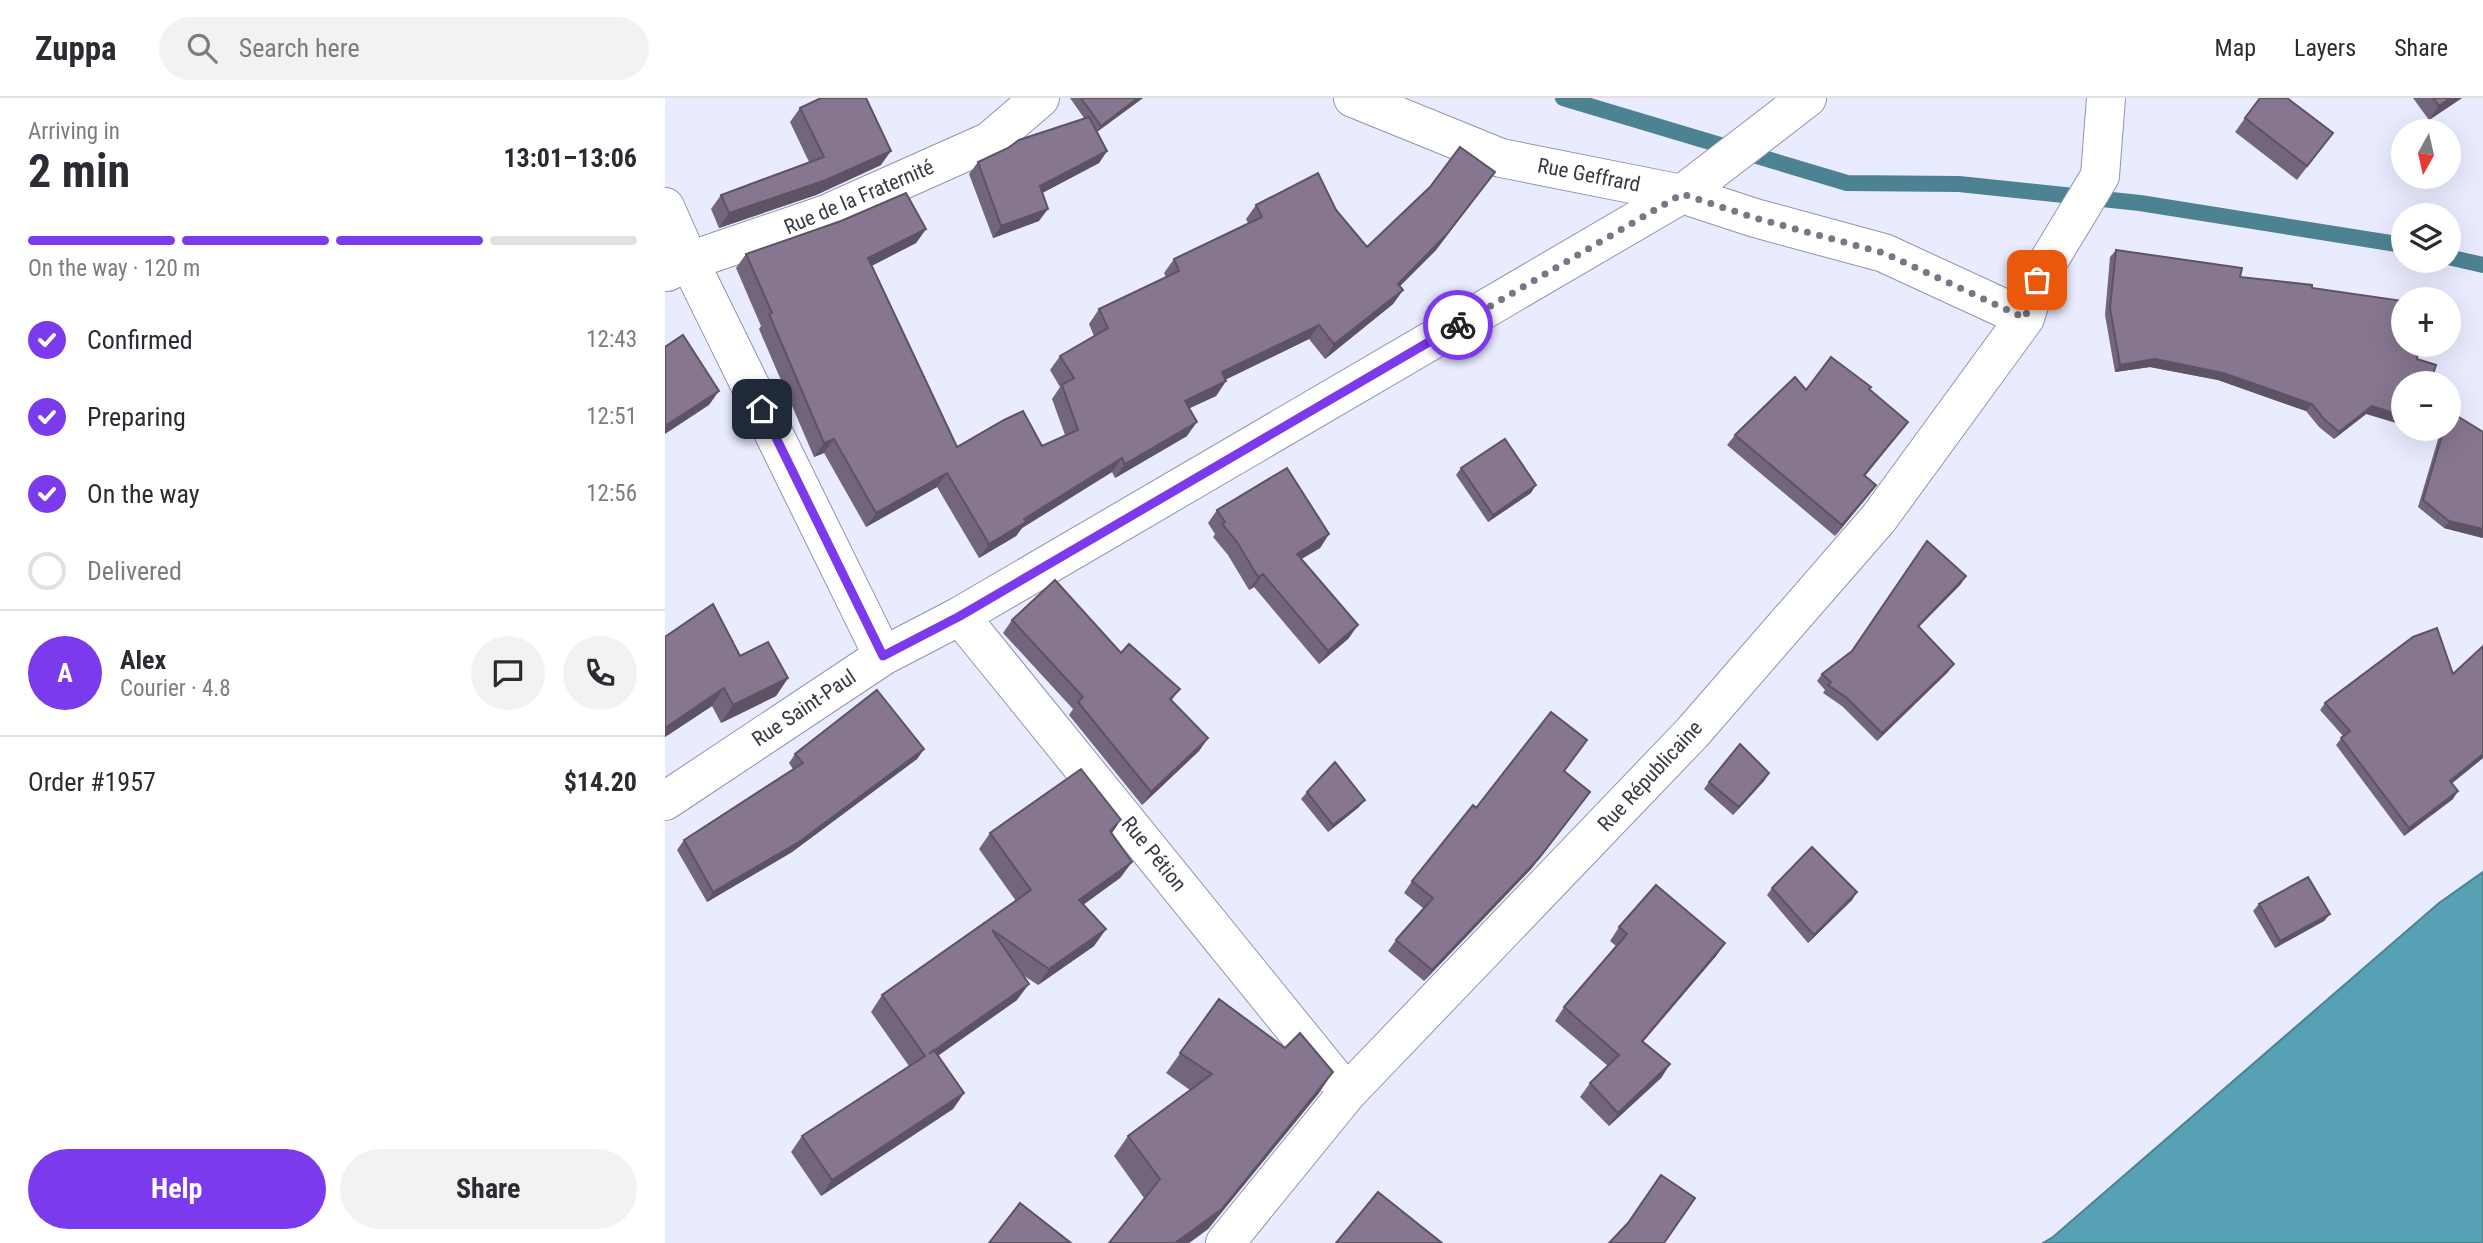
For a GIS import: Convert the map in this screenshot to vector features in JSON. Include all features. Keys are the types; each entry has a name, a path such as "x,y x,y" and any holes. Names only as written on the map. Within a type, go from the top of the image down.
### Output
{"street":[{"name":"Rue de la Fraternité","path":"677,267 824,215 991,141 1040,98"},
{"name":"Rue Geffrard","path":"1353,98 1501,158 1682,194 1755,218 1884,253 2025,318"},
{"name":"Rue Saint-Paul","path":"665,801 883,656 960,616 1682,194 1807,98"},
{"name":"Rue Républicaine","path":"1225,1243 1347,1093 1692,733 1879,518 2025,318 2037,280 2100,176 2106,98"},
{"path":"665,207 677,267 883,656"},
{"name":"Rue Pétion","path":"960,616 1347,1093"}],"water":[{"path":"2483,872 2483,1243 2043,1243 2439,903"}],"building":[{"path":"821,98 866,98 891,151 826,180 729,213 721,195 824,157 800,108"},
{"path":"1081,98 1138,98 1101,126"},
{"path":"2260,98 2287,98 2333,133 2307,166 2245,118"},
{"path":"2433,98 2450,98 2439,106"},
{"path":"1089,117 1107,151 1040,186 1048,209 1001,226 978,162 1019,140"},
{"path":"1460,147 1495,172 1446,235 1398,284 1403,290 1334,344 1319,325 1222,372 1226,381 1185,401 1197,422 1125,464 1122,458 989,544 947,473 876,513 834,439 824,443 746,254 841,221 906,193 926,229 868,258 957,447 1023,411 1042,446 1078,430 1062,385 1074,378 1060,356 1108,328 1099,309 1179,271 1174,259 1262,217 1256,205 1318,173 1336,210 1367,247 1430,187"},
{"path":"2116,250 2242,268 2240,277 2312,285 2312,288 2391,299 2391,357 2417,357 2436,365 2434,371 2391,371 2391,412 2372,406 2339,432 2312,404 2223,373 2155,359 2120,365 2110,308"},
{"path":"683,335 719,391 665,426 665,347"},
{"path":"1831,357 1871,387 1869,389 1908,422 1864,475 1876,485 1842,525 1735,435 1795,377 1806,390"},
{"path":"2461,418 2483,432 2483,529 2449,521 2423,500 2440,441 2461,441"},
{"path":"1505,439 1536,485 1493,515 1461,468"},
{"path":"1287,468 1329,534 1297,554 1358,625 1328,651 1263,574 1258,577 1237,542 1222,524 1225,522 1217,510"},
{"path":"1927,541 1966,576 1918,626 1954,664 1882,733 1847,698 1828,685 1831,682 1822,674 1852,651"},
{"path":"1055,580 1121,653 1129,644 1180,689 1170,699 1208,738 1151,792 1078,702 1083,697 1012,620"},
{"path":"713,604 740,656 768,642 788,678 733,705 724,688 665,728 665,637"},
{"path":"2437,628 2453,674 2483,646 2483,754 2450,781 2458,791 2409,828 2341,738 2350,731 2325,703 2413,637"},
{"path":"877,690 924,749 799,842 713,892 684,840 803,763 795,754"},
{"path":"1551,712 1587,740 1564,771 1590,792 1539,858 1432,970 1396,940 1433,898 1412,881 1473,805 1476,808"},
{"path":"1740,744 1769,773 1739,807 1709,782"},
{"path":"1335,762 1365,800 1333,825 1307,792"},
{"path":"1081,769 1121,820 1110,831 1132,862 1079,900 1106,929 1049,969 992,930 1029,984 934,1050 964,1093 832,1180 802,1136 925,1056 882,995 1031,890 990,833"},
{"path":"1812,847 1857,892 1814,935 1772,888"},
{"path":"2308,877 2330,914 2280,941 2259,904"},
{"path":"1656,885 1725,943 1642,1041 1670,1064 1618,1113 1590,1083 1619,1055 1564,1007 1627,934 1619,927"},
{"path":"1219,999 1285,1048 1300,1033 1333,1072 1222,1209 1175,1243 1109,1243 1160,1179 1128,1136 1212,1074 1180,1053"},
{"path":"1661,1175 1695,1198 1664,1243 1609,1243 1628,1223"},
{"path":"1378,1192 1442,1243 1336,1243"},
{"path":"1020,1203 1071,1243 989,1243"}],"waterway":[{"path":"1563,98 1847,183 1959,184 2140,203 2391,243"},
{"path":"2461,260 2483,265"}],"way so far":[{"path":"1458,325 1682,194 1755,218 1884,253 2025,318 2037,280"}],"route":[{"path":"762,409 883,656 960,616 1458,325"}]}
